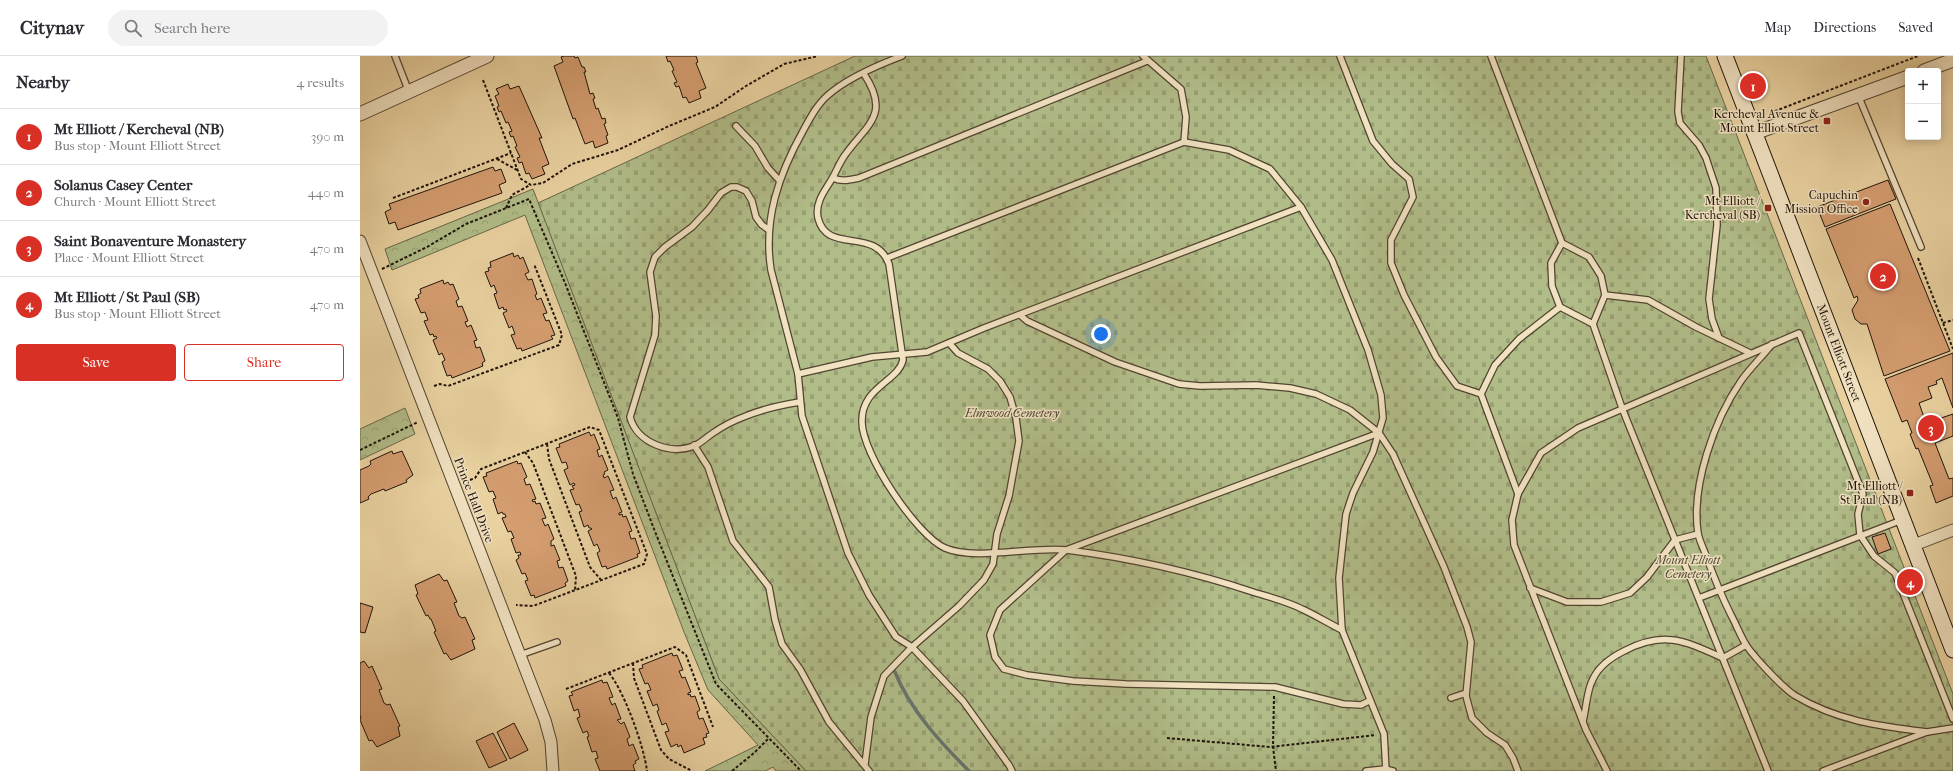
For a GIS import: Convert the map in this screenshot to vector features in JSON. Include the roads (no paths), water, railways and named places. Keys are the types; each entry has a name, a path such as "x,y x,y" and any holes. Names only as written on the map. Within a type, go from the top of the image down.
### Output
{"main road":[{"name":"Mount Elliott Street","path":"1725,56 1914,545 1953,650"}],"street":[{"path":"360,114 488,56"},
{"path":"1933,68 1951,62"},
{"path":"1752,127 1905,78"},
{"name":"Prince Hall Drive","path":"360,241 545,720 551,742 553,771"},
{"path":"1914,545 1953,530"}],"lane":[{"path":"395,56 409,92"},
{"path":"902,56 841,86 821,102 799,138 779,180 770,215 769,256 771,270 798,374 802,416 848,553 870,595 896,637 912,647 963,701 1012,771"},
{"path":"1143,56 1181,89 1186,116 1184,142"},
{"path":"1340,56 1373,141 1392,164 1408,179 1413,197 1391,240 1391,263 1404,295 1436,357 1457,386 1481,394"},
{"path":"1491,56 1562,243 1589,256 1601,276 1605,295 1593,324 1622,408 1768,771"},
{"path":"1681,56 1678,112 1680,124 1699,145 1706,158 1716,188 1717,225 1710,299 1712,319 1719,338"},
{"path":"833,178 838,181 859,178 1147,61"},
{"path":"864,74 874,91 876,102 874,115 862,136 844,156 817,206 818,218 823,228 837,238 865,242 872,245 880,249 887,258 903,360 900,368 873,392 864,406 862,413 862,430 869,451 898,500 938,544 956,552 1066,550 1144,563 1206,577 1301,608 1342,630"},
{"path":"1858,94 1921,247"},
{"path":"736,126 755,146 768,168 779,180"},
{"path":"887,258 1184,142 1229,150 1270,169 1301,207 1332,260 1368,350 1382,402 1383,418 1373,452 1353,493 1346,514 1340,578 1342,630 1369,701 1384,734 1386,770"},
{"path":"769,230 762,225 756,217 752,201 746,191 737,187 731,187 721,192 708,210 692,227 659,252 650,266 656,326 653,344 630,417 632,424 640,435 654,444 675,448 694,445 722,427 746,416 781,405 800,402"},
{"path":"798,374 872,357 927,352 950,344 984,328 1301,207"},
{"path":"1562,243 1551,263 1552,286 1560,307 1593,324"},
{"path":"1605,295 1648,300 1750,353"},
{"path":"1518,494 1481,394 1495,364 1519,339 1560,307"},
{"path":"1020,315 1027,321 1093,353 1132,369 1179,384 1200,386 1256,385 1290,388 1316,394 1350,410 1379,433 1393,454 1444,567 1467,627 1471,642 1466,693 1472,718 1487,733 1505,745 1513,758 1518,771"},
{"path":"1607,771 1583,721 1514,545 1512,520 1518,494 1541,453 1578,428 1773,343 1800,333 1863,494 1858,514 1860,536 1874,556 1895,573 1953,719"},
{"path":"1773,343 1738,386 1708,447 1698,505 1698,534 1718,590 1746,645 1771,673 1793,694 1820,708 1846,718 1874,726 1927,732"},
{"path":"864,764 871,717 884,676 912,647 971,594 987,575 993,564 996,552 997,534 1009,496 1019,441 1016,418 1006,389 994,374 955,350 950,344"},
{"path":"1369,701 1361,705 1343,704 1275,687 1126,684 1073,681 1027,675 1004,669 995,658 990,635 1000,610 1066,550 1379,433"},
{"path":"694,445 708,467 733,541 769,587 775,620 782,644 800,669 829,722 869,771"},
{"path":"1699,598 1904,520"},
{"path":"1530,588 1567,602 1601,602 1630,593 1647,577 1675,540 1698,534"},
{"path":"1583,721 1592,680 1605,663 1636,644 1658,638 1678,641 1696,646 1723,658"},
{"path":"520,655 557,642"},
{"path":"1723,658 1746,645"},
{"path":"1451,698 1466,693"},
{"path":"1823,771 1927,732 1953,728"},
{"path":"1366,771 1393,771"}],"waterway":[{"path":"895,672 901,686 918,713 937,737 969,771"}],"place":[{"name":"Mt Elliott / Kercheval (NB)","path":"1753,86"},
{"name":"Kercheval Avenue & Mount Elliot Street","path":"1827,121"},
{"name":"Capuchin Mission Office","path":"1866,202"},
{"name":"Mt Elliott / Kercheval (SB)","path":"1768,208"},
{"name":"Solanus Casey Center","path":"1883,276"},
{"name":"Saint Bonaventure Monastery","path":"1931,428"},
{"name":"Mt Elliott / St Paul (NB)","path":"1910,493"},
{"name":"Mt Elliott / St Paul (SB)","path":"1910,582"}],"park label":[{"name":"Elmwood Cemetery","path":"1012,413"},
{"name":"Mount Elliott Cemetery","path":"1688,567"}]}
